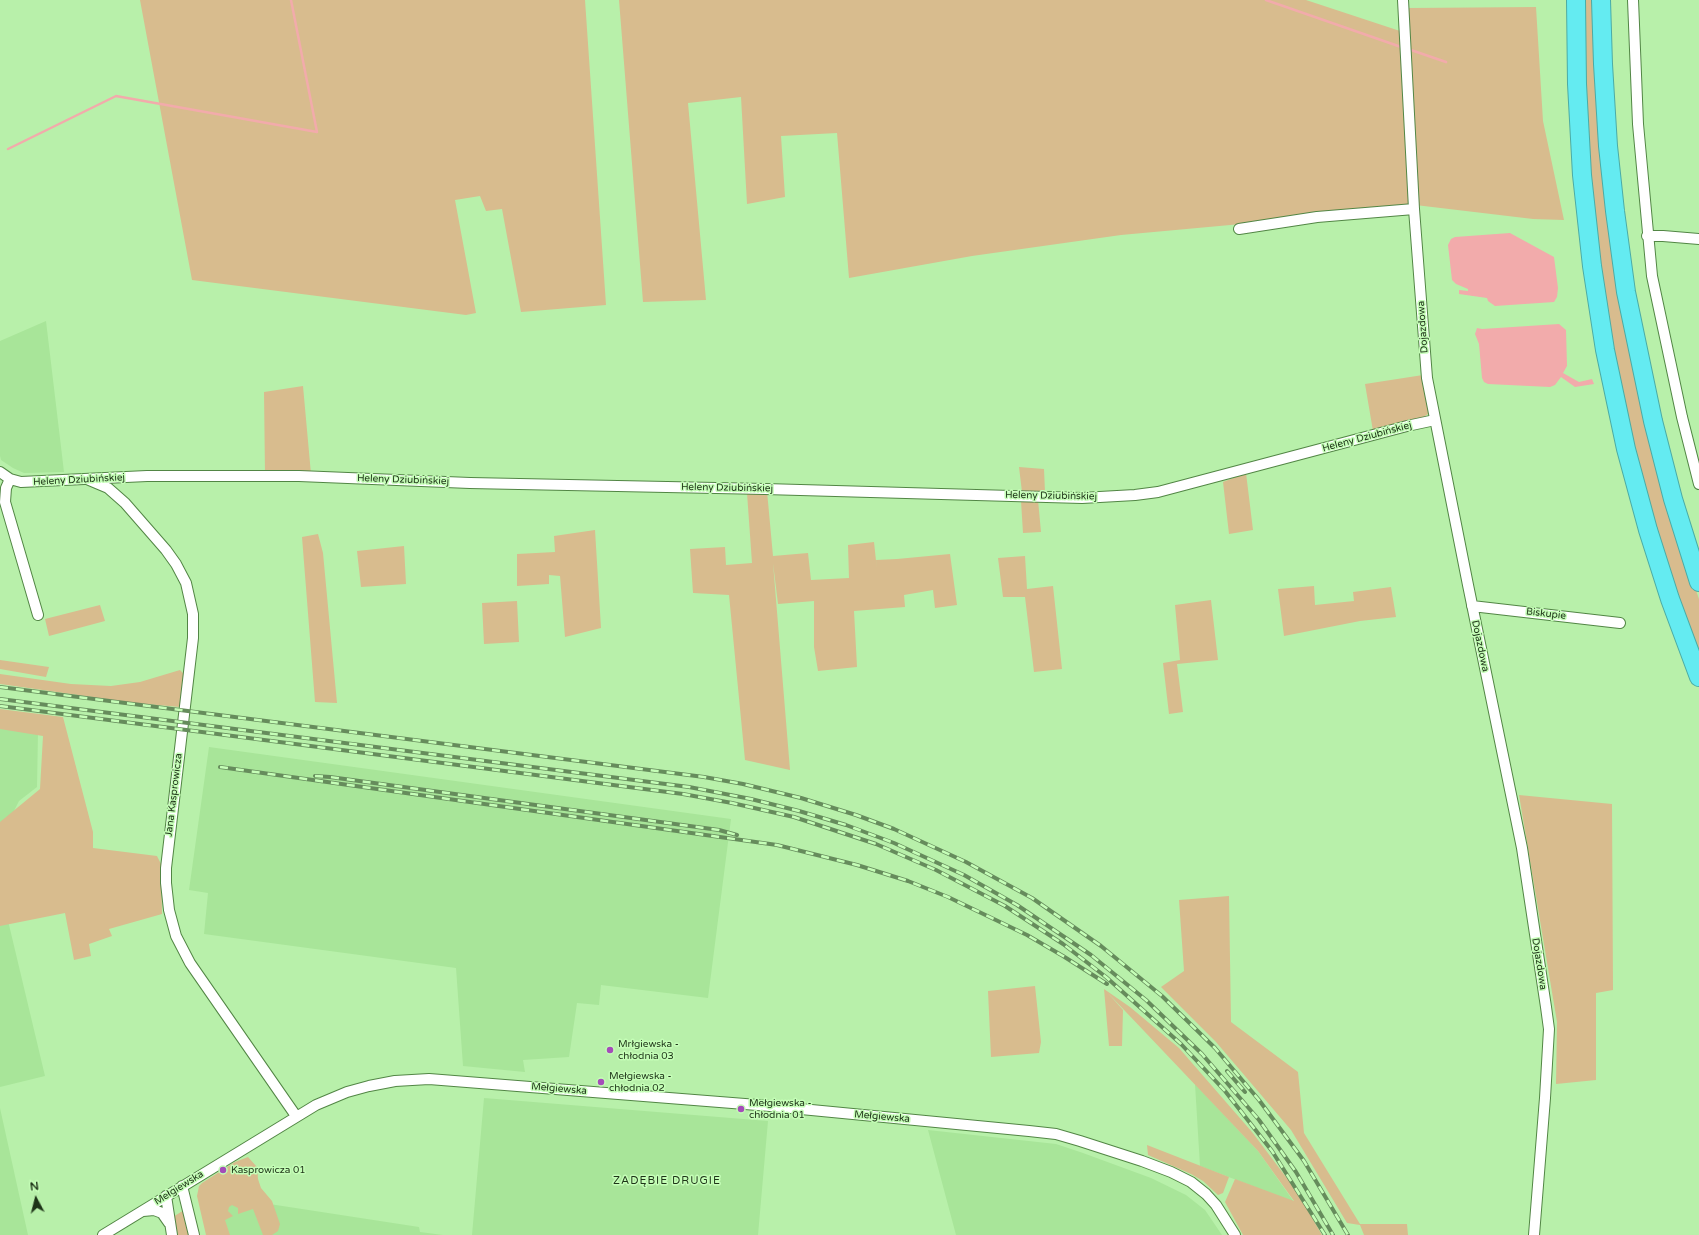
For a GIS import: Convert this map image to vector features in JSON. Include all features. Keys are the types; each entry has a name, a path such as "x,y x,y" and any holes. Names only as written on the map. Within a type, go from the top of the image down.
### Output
{"highway":[{"path":"1576,0 1577,84 1582,175 1592,266 1605,350 1626,449 1648,530 1672,605 1699,677"},
{"path":"1601,0 1608,146 1619,243 1628,299 1641,368 1656,433 1673,499 1699,582"}],"street":[{"name":"Dojazdowa","path":"1404,0 1414,209 1426,368 1472,606 1522,848 1549,1029 1534,1235"},
{"path":"1633,0 1638,124 1648,236 1659,316 1688,445 1699,484"},
{"path":"1239,229 1317,218 1414,209"},
{"path":"1648,236 1699,239"},
{"name":"Heleny Dziubińskiej","path":"10,479 16,482 26,482 131,477 299,476 470,483 765,489 1072,498 1146,494 1167,490 1407,426 1435,420"},
{"path":"0,472 10,479 6,488 5,502 38,615"},
{"path":"119,497 121,484 131,477"},
{"name":"Jana Kasprowicza","path":"87,480 103,486 119,497 161,543 176,564 186,583 193,614 193,638 191,666 166,868 166,883 170,915 176,936 193,969 296,1116"},
{"name":"Biskupie","path":"1472,606 1620,623"},
{"name":"Mełgiewska","path":"103,1235 296,1116 326,1101 358,1089 395,1081 436,1079 725,1102 1043,1132 1080,1141 1181,1177 1199,1188 1211,1199 1226,1217 1236,1235"},
{"path":"182,1186 194,1235"},
{"path":"166,1196 172,1231"},
{"path":"141,1211 154,1210 162,1213 172,1231"}],"shaded area":[{"path":"140,0 585,0 606,305 521,312 502,209 486,211 480,196 455,200 476,313 466,315 192,280"},
{"path":"619,0 1306,0 1400,31 1408,8 1536,7 1543,121 1564,220 1533,219 1407,204 1252,223 1121,235 972,256 849,278 837,133 781,136 785,197 747,204 741,97 688,103 706,300 643,302"},
{"path":"1581,0 1597,0 1601,117 1688,567 1699,599 1699,662 1648,506 1613,358 1587,170"},
{"path":"1510,233 1554,257 1558,288 1557,297 1554,302 1495,306 1488,301 1487,298 1459,294 1459,290 1468,291 1468,289 1456,284 1452,280 1448,245 1451,239 1455,237"},
{"path":"46,321 64,472 24,473 1,460 0,456 0,341"},
{"path":"1559,324 1566,330 1567,366 1563,373 1579,382 1592,379 1594,384 1575,387 1561,377 1555,385 1550,387 1488,384 1484,382 1482,378 1479,344 1475,334 1477,328 1482,329"},
{"path":"1423,375 1429,406 1428,414 1421,419 1373,431 1365,384"},
{"path":"303,386 311,474 265,474 264,392"},
{"path":"1019,467 1044,469 1045,492 1022,492"},
{"path":"1246,473 1253,530 1229,534 1223,482"},
{"path":"767,491 773,556 808,553 811,580 849,578 848,545 874,542 877,570 876,560 950,554 957,605 935,608 933,590 904,595 905,607 854,611 857,667 818,671 814,647 814,601 778,604 773,563 790,770 745,760 729,595 693,593 690,549 725,547 726,565 752,563 747,493"},
{"path":"1038,500 1041,532 1023,533 1021,501"},
{"path":"595,530 601,628 565,637 560,576 549,575 549,584 517,586 517,554 555,552 554,536"},
{"path":"318,534 323,553 337,703 315,702 302,537"},
{"path":"404,546 406,584 361,587 357,551"},
{"path":"1025,556 1027,589 1053,586 1062,669 1034,672 1025,597 1003,597 998,558"},
{"path":"1314,586 1315,605 1354,601 1353,592 1391,587 1396,617 1360,621 1284,636 1278,589"},
{"path":"1211,600 1218,660 1177,664 1183,712 1169,714 1163,663 1180,660 1175,605"},
{"path":"517,601 519,642 484,644 482,603"},
{"path":"100,605 105,621 49,636 45,619"},
{"path":"0,660 49,667 46,677 0,669"},
{"path":"180,670 186,676 180,707 135,703 0,684 0,674 71,684 111,686 140,682"},
{"path":"0,709 63,717 93,832 93,848 157,856 161,864 162,914 109,929 112,936 89,944 91,956 74,960 65,913 0,926 0,822 40,789 43,736 0,729"},
{"path":"0,726 38,732 37,787 19,801 0,839"},
{"path":"209,747 731,819 708,998 601,985 599,1005 577,1003 569,1057 523,1060 525,1072 463,1066 456,968 204,934 208,893 189,890"},
{"path":"1519,795 1612,804 1613,990 1596,993 1596,1080 1556,1084 1557,1022"},
{"path":"0,887 45,1076 0,1087"},
{"path":"1229,896 1231,1022 1298,1072 1304,1133 1360,1224 1407,1224 1408,1235 1364,1235 1360,1225 1347,1223 1291,1130 1216,1042 1161,987 1184,971 1179,900"},
{"path":"1035,986 1041,1042 1039,1053 991,1057 988,991"},
{"path":"1104,989 1130,1007 1179,1048 1252,1132 1295,1189 1322,1235 1243,1235 1225,1202 1235,1179 1294,1201 1258,1151 1107,992 1123,1010 1122,1046 1109,1046"},
{"path":"1195,1084 1258,1151 1294,1202 1200,1166"},
{"path":"484,1098 768,1121 758,1235 472,1235"},
{"path":"0,1108 28,1235 0,1235"},
{"path":"928,1130 1056,1144 1083,1153 1151,1178 1186,1195 1205,1210 1222,1235 956,1235"},
{"path":"1147,1145 1229,1177 1223,1193 1218,1195 1203,1181 1191,1174 1148,1155"},
{"path":"248,1157 257,1167 258,1179 261,1188 272,1201 280,1224 278,1231 272,1235 263,1235 253,1209 238,1214 238,1208 232,1205 229,1207 228,1211 233,1216 225,1220 230,1235 206,1235 197,1196 199,1186 235,1162"},
{"path":"211,1195 419,1227 420,1232 443,1235 221,1235"},
{"path":"184,1210 189,1235 178,1235 173,1217"}],"waterway":[{"path":"8,149 116,96 317,132 291,0"},
{"path":"1266,0 1404,48"},
{"path":"1408,49 1446,62"}],"railway":[{"path":"0,687 704,777 743,784 801,798 856,815 894,829 966,862 1032,898 1101,946 1162,996 1215,1048 1259,1100 1304,1161 1348,1235"},
{"path":"0,699 689,787 751,799 799,811 846,825 894,843 964,875 1017,905 1091,955 1146,1000 1202,1054 1259,1120 1296,1172 1333,1235"},
{"path":"0,706 683,794 794,817 876,844 936,870 1005,906 1063,944 1106,977 1181,1044 1225,1091 1272,1151 1325,1235"},
{"path":"220,767 777,845 857,865 908,881 948,897 1027,935 1107,984"},
{"path":"315,776 719,830 737,835"},
{"path":"1227,1071 1245,1092"}],"place":[{"name":"Mrłgiewska - chłodnia 03","path":"610,1050"},
{"name":"Mełgiewska - chłodnia 02","path":"601,1082"},
{"name":"Mełgiewska - chłodnia 01","path":"741,1109"},
{"name":"Kasprowicza 01","path":"223,1170"}],"district":[{"name":"ZADĘBIE DRUGIE","path":"667,1181"}]}
